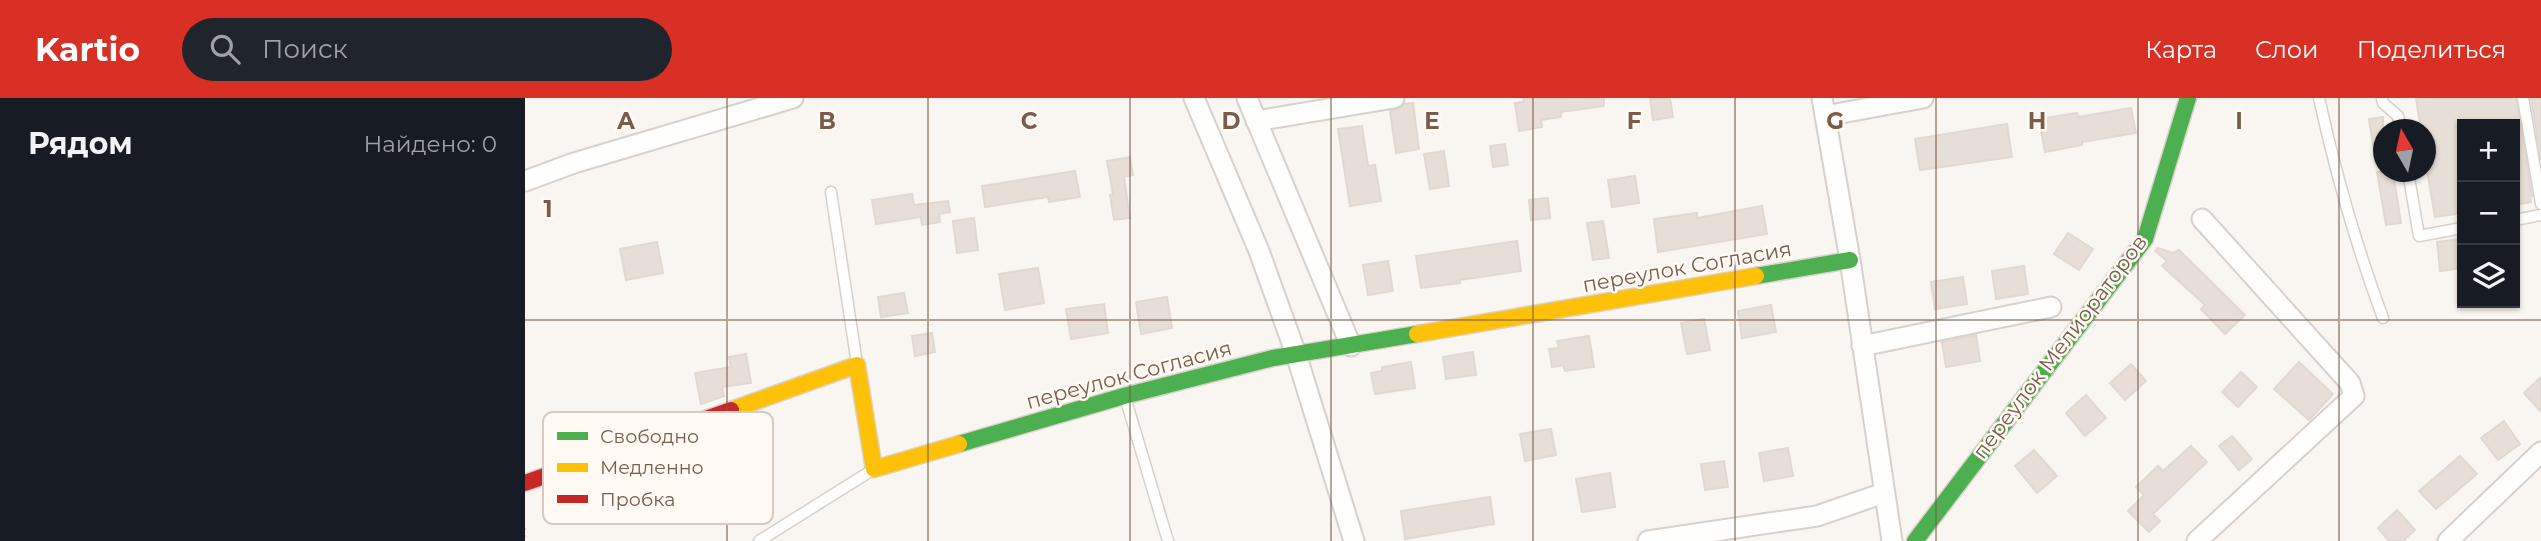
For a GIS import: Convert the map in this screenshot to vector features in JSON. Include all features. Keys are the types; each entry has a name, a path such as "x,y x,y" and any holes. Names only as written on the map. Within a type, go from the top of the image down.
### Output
{"street":[{"path":"525,181 574,163 793,98"},
{"path":"1194,98 1259,251 1296,354 1355,541"},
{"path":"1247,98 1350,346"},
{"path":"1256,121 1394,98"},
{"path":"1892,541 1850,260 1823,107 1923,98"},
{"name":"переулок Мелиораторов","path":"1915,541 2145,239 2188,98"},
{"path":"2197,541 2354,396 2350,383 2202,219"},
{"name":"переулок Согласия","path":"874,469 1125,396 1273,358 1850,260"},
{"path":"1862,346 2051,307"},
{"path":"725,412 857,365 874,469"},
{"path":"2448,541 2541,452"},
{"path":"525,483 543,477"},
{"path":"1648,541 1817,516 1884,493"}],"lane":[{"path":"2319,98 2334,166 2383,318"},
{"path":"2382,98 2383,103 2399,119"},
{"path":"2523,98 2541,204"},
{"path":"2410,182 2419,236 2457,230"},
{"path":"831,192 857,365"},
{"path":"2520,219 2541,215"},
{"path":"1125,396 1168,541"},
{"path":"759,541 874,469"}],"path":[{"path":"525,528 525,541"}],"building":[{"path":"1523,98 1604,98 1604,106 1561,112 1561,117 1541,120 1542,127 1519,131 1515,103 1524,102"},
{"path":"1650,98 1670,98 1673,117 1653,120"},
{"path":"2416,98 2516,98 2519,119 2457,119 2457,214 2435,217 2429,182 2436,182 2436,119 2419,119"},
{"path":"2531,98 2541,98 2541,160"},
{"path":"1413,103 1419,149 1396,153 1390,111"},
{"path":"2131,108 2136,133 2082,142 2082,145 2045,152 2039,119 2077,113 2078,117"},
{"path":"2383,117 2373,119 2373,145 2369,119"},
{"path":"2520,122 2532,196 2531,202 2520,204"},
{"path":"2007,124 2012,157 1920,170 1915,139"},
{"path":"1362,126 1368,166 1375,165 1381,201 1350,206 1338,129"},
{"path":"1505,144 1508,165 1493,167 1490,146"},
{"path":"1444,151 1449,186 1430,189 1424,154"},
{"path":"1130,157 1133,175 1124,177 1130,218 1114,220 1107,161"},
{"path":"1075,171 1080,197 1049,202 1048,197 985,207 982,186"},
{"path":"1635,176 1639,203 1612,207 1608,180"},
{"path":"2379,182 2395,182 2401,223 2386,225"},
{"path":"912,194 914,205 948,201 950,212 939,214 940,222 922,225 921,217 876,224 872,200"},
{"path":"1548,198 1550,218 1531,220 1529,200"},
{"path":"1762,206 1767,234 1658,252 1654,219 1697,213 1697,218"},
{"path":"974,218 978,250 957,253 953,221"},
{"path":"1603,221 1609,258 1593,260 1587,223"},
{"path":"2068,233 2093,249 2079,270 2054,254"},
{"path":"2457,240 2457,269 2440,271 2437,242"},
{"path":"1517,241 1521,271 1421,288 1416,256"},
{"path":"657,242 663,273 626,280 620,249"},
{"path":"2158,248 2173,253 2179,250 2245,315 2225,334 2201,309 2205,305 2162,266 2167,261 2155,251"},
{"path":"1388,261 1393,291 1368,295 1363,265"},
{"path":"2024,266 2028,294 1996,299 1992,271"},
{"path":"1038,268 1044,303 1005,310 999,274"},
{"path":"1963,277 1967,304 1935,309 1931,282"},
{"path":"904,293 908,313 881,317 878,297"},
{"path":"1167,297 1172,328 1141,334 1136,302"},
{"path":"1104,304 1108,333 1071,339 1066,309"},
{"path":"1771,305 1776,332 1742,338 1738,311"},
{"path":"1704,319 1710,350 1687,354 1681,323"},
{"path":"932,333 935,352 915,356 912,336"},
{"path":"1976,335 1980,361 1946,367 1942,342"},
{"path":"1589,336 1594,367 1565,371 1563,365 1552,367 1549,349 1559,348 1557,341"},
{"path":"1473,352 1476,375 1446,379 1443,357"},
{"path":"746,354 751,383 722,387 724,396 701,404 695,373 731,367 729,357"},
{"path":"1411,362 1415,388 1375,394 1371,373 1382,371 1382,367"},
{"path":"2299,362 2333,394 2309,420 2274,389"},
{"path":"2131,364 2146,381 2125,400 2110,383"},
{"path":"2241,372 2257,387 2238,407 2222,392"},
{"path":"2541,377 2541,412 2524,393"},
{"path":"2086,395 2106,418 2085,436 2066,413"},
{"path":"2504,421 2520,444 2498,460 2481,438"},
{"path":"1551,429 1556,455 1525,461 1520,434"},
{"path":"2232,436 2252,459 2239,470 2219,446"},
{"path":"2191,446 2207,462 2153,514 2160,521 2149,532 2128,511 2144,495 2136,487 2158,466 2163,471"},
{"path":"1788,448 1793,476 1764,481 1759,453"},
{"path":"2034,450 2057,476 2037,493 2015,466"},
{"path":"2460,456 2477,474 2436,509 2419,491"},
{"path":"1724,461 1728,487 1705,490 1701,464"},
{"path":"1610,473 1615,507 1582,512 1576,479"},
{"path":"1490,497 1494,524 1405,539 1401,511"},
{"path":"2397,510 2415,530 2403,541 2389,541 2378,528"}],"traffic: fast":[{"path":"1915,541 2145,239 2188,98"},
{"path":"1756,276 1850,260"},
{"path":"959,444 1124,396 1273,358 1417,334"}],"traffic: slow":[{"path":"1417,334 1756,276"},
{"path":"731,410 857,365 874,469 959,444"}],"traffic: jam":[{"path":"725,412 731,410"},
{"path":"525,483 543,477"}]}
